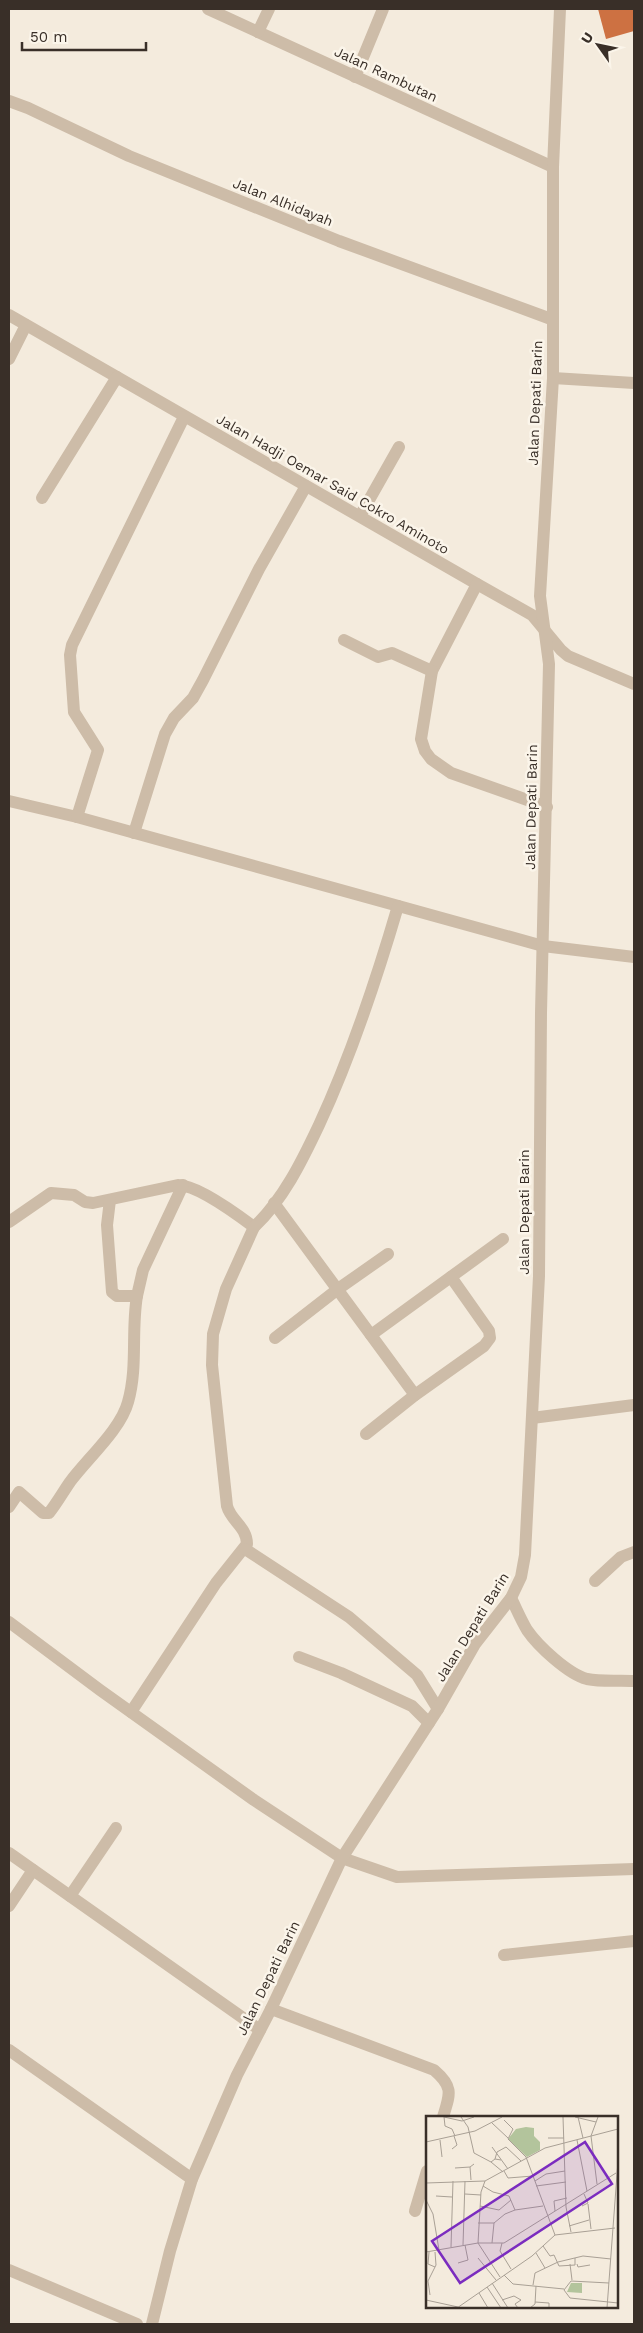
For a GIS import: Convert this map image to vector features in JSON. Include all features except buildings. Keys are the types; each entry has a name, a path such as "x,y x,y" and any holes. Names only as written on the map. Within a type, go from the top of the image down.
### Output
{"street":[{"name":"Jalan Rambutan","path":"208,9 552,167"},
{"path":"258,32 269,9"},
{"path":"355,77 383,9"},
{"name":"Jalan Depati Barin","path":"152,2324 170,2252 192,2178 237,2075 271,2009 342,1858 428,1723 436,1705 475,1644 511,1598 521,1578 525,1555 539,1276 549,664 540,596 553,378 551,319 552,167 560,9"},
{"name":"Jalan Alhidayah","path":"9,101 28,108 129,156 339,241 551,319"},
{"name":"Jalan Hadji Oemar Said Cokro Aminoto","path":"9,315 477,584 526,610 568,656 634,684"},
{"path":"9,359 26,325"},
{"path":"42,498 117,377"},
{"path":"553,378 634,383"},
{"path":"77,817 98,750 74,712 70,655 72,645 184,416"},
{"path":"360,516 399,447"},
{"path":"134,833 165,734 174,718 193,698 259,569 306,486"},
{"path":"477,584 432,671 421,739 425,751 431,759 450,774 547,807"},
{"path":"344,640 378,657 392,653 432,671"},
{"path":"9,801 77,817 543,946 634,957"},
{"path":"130,1712 216,1583 245,1549 247,1544 246,1534 230,1514 225,1495 212,1365 215,1325 226,1289 254,1227 268,1214 304,1159 339,1083 373,993 398,906"},
{"path":"9,1222 51,1193 74,1195 89,1202 110,1200 183,1185 214,1201 254,1227"},
{"path":"9,1484 43,1513 49,1513 70,1482 123,1414 128,1403 132,1382 135,1348 134,1313 143,1270 183,1185"},
{"path":"110,1200 107,1225 112,1292 117,1296 137,1296"},
{"path":"274,1203 415,1395"},
{"path":"371,1335 503,1239"},
{"path":"276,1338 338,1289 388,1254"},
{"path":"366,1434 415,1395 484,1346 490,1338 489,1331 451,1277"},
{"path":"532,1418 634,1406"},
{"path":"9,1507 18,1492"},
{"path":"245,1549 349,1617 417,1675 436,1705 412,1706"},
{"path":"596,1581 621,1557 634,1552"},
{"path":"511,1598 528,1631 556,1660 570,1671 599,1681 634,1681"},
{"path":"9,1622 130,1712 254,1800 342,1858 397,1877 634,1869"},
{"path":"299,1658 341,1673 412,1706 428,1723"},
{"path":"70,1896 116,1828"},
{"path":"9,1853 260,2030"},
{"path":"9,1906 33,1870"},
{"path":"504,1955 634,1941"},
{"path":"271,2009 434,2070 448,2085 449,2094 443,2116"},
{"path":"9,2050 192,2178"},
{"path":"415,2211 426,2174"},
{"path":"9,2270 137,2324"}]}
